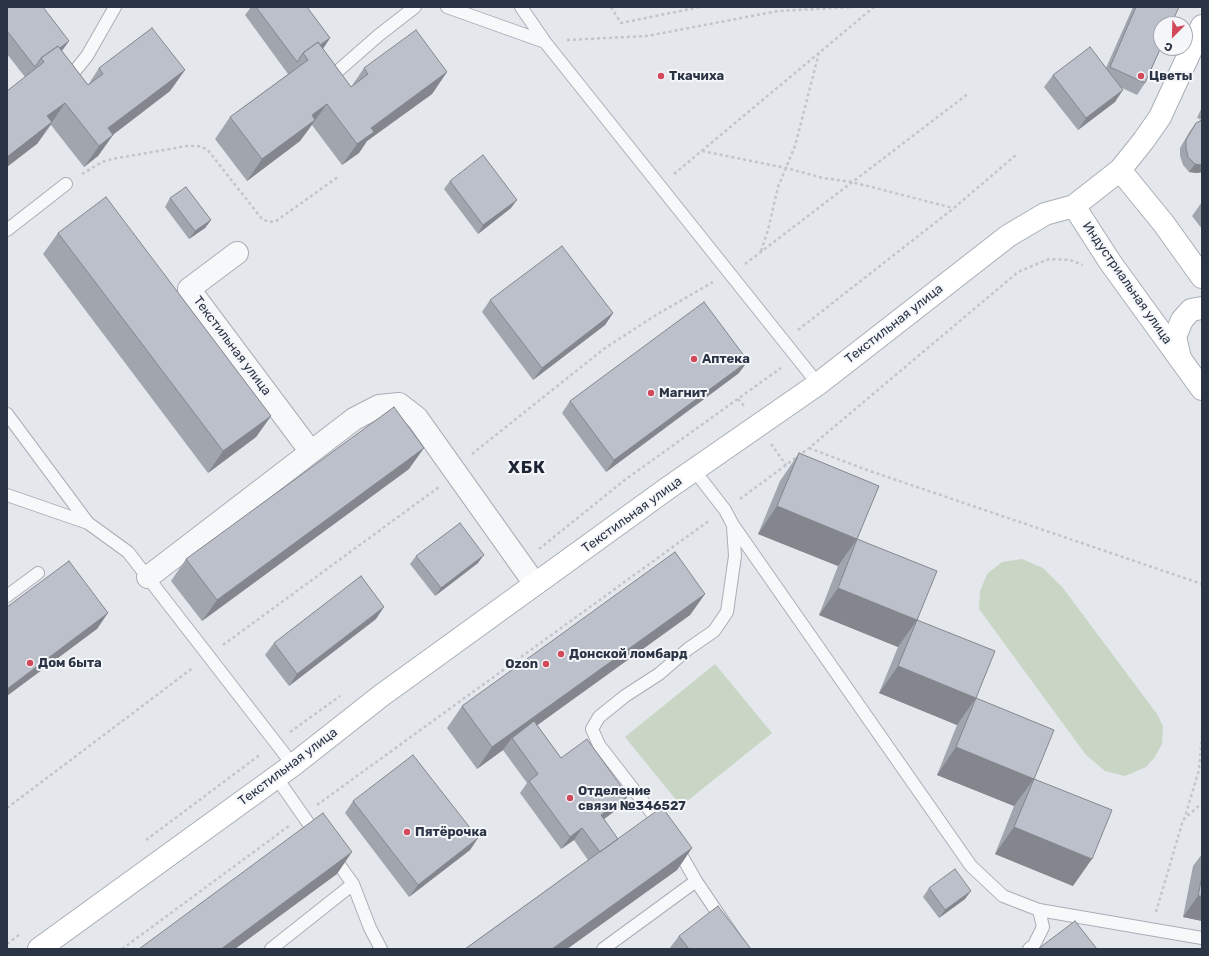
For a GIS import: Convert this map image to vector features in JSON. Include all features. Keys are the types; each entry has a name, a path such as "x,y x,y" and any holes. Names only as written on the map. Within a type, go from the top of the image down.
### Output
{"main road":[{"name":"Текстильная улица","path":"39,949 284,771 382,695 535,584 694,470 818,384 1008,236 1045,214 1074,206 1120,170 1160,117 1202,26"},
{"path":"1120,170 1164,224 1202,277"},
{"name":"Индустриальная улица","path":"1074,206 1110,262 1202,389"},
{"name":"Индустриальная улица","path":"1180,359 1175,337 1182,320 1191,310 1202,308"}],"street":[{"name":"Текстильная улица","path":"237,253 189,288 311,452"},
{"path":"148,577 354,420 379,406 399,404 417,418 535,584"}],"lane":[{"path":"70,77 87,56 115,7"},
{"path":"331,77 379,35 415,7"},
{"path":"447,7 545,42"},
{"path":"521,7 545,42 818,384"},
{"path":"7,230 66,184"},
{"path":"7,414 88,523"},
{"path":"694,470 725,510 733,525 971,866 1002,896 1039,910 1202,938"},
{"path":"7,495 88,523 128,552 208,656 284,771 303,816 353,884 370,928 381,949"},
{"path":"733,525 735,556 727,612 714,631 688,648 659,674 625,696 599,717 592,730 599,745 669,834 696,881 742,949"},
{"path":"7,596 38,573"},
{"path":"603,949 696,881"},
{"path":"272,949 353,884"},
{"path":"1029,949 1034,945 1043,927 1039,910"}],"path":[{"path":"611,7 621,23 700,7"},
{"path":"545,42 600,37 646,36 778,11 854,7"},
{"path":"660,186 874,7"},
{"path":"760,252 768,230 778,187 795,146 819,53"},
{"path":"7,808 208,656 457,473 473,454 605,348 656,315 711,284 731,275 969,93"},
{"path":"66,184 102,162 112,159 187,146 198,146 207,149 262,219 269,222 276,221 338,177"},
{"path":"702,151 786,168 823,178 852,182 954,208"},
{"path":"784,342 954,208 1017,154"},
{"path":"122,949 809,448 1018,272 1049,259 1070,260 1084,265"},
{"path":"521,564 626,479 796,357"},
{"path":"809,448 867,470 1202,584"},
{"path":"1151,929 1199,770 1202,735"},
{"path":"1183,820 1202,803"}],"green space":[{"path":"1022,559 1043,568 1063,588 1157,714 1163,726 1162,744 1155,757 1146,767 1125,776 1105,771 1086,755 979,609 980,591 987,574 1002,562"},
{"path":"715,664 772,733 681,806 625,737"}],"building":[{"path":"7,7 43,7 69,41 60,48 58,46 41,58 35,67 7,31"},
{"path":"256,7 307,7 330,38 320,45 318,42 303,53 297,62"},
{"path":"1136,7 1179,7 1175,16 1153,16 1153,56 1157,56 1145,83 1110,67"},
{"path":"152,28 185,70 108,128 113,135 99,146 65,103 47,116 52,122 7,157 7,91 44,62 41,58 58,46 88,85 103,74 99,68"},
{"path":"416,30 447,72 371,128 374,132 357,144 327,104 312,115 315,120 262,159 230,117 308,60 303,53 318,42 351,87 368,74 364,68"},
{"path":"1090,47 1123,90 1086,118 1053,75"},
{"path":"1202,120 1202,165 1195,164 1188,157 1186,140 1196,123"},
{"path":"483,155 517,200 483,225 450,181"},
{"path":"186,187 211,220 195,231 170,198"},
{"path":"106,197 271,416 223,451 58,233"},
{"path":"562,246 613,313 542,368 490,300"},
{"name":"Магнит","path":"704,302 748,361 614,460 570,401"},
{"path":"394,407 424,448 217,600 186,559"},
{"path":"799,453 879,486 857,539 777,506"},
{"path":"460,523 484,555 441,588 416,556"},
{"path":"857,539 937,571 917,620 838,588"},
{"path":"675,552 705,594 492,747 462,706"},
{"name":"Дом быта","path":"69,561 108,613 7,689 7,607"},
{"path":"361,576 384,607 297,674 274,643"},
{"path":"917,620 995,651 976,698 898,666"},
{"path":"976,698 1054,730 1034,779 956,747"},
{"path":"534,721 561,758 587,739 628,796 601,815 618,839 600,852 582,828 570,837 529,781 538,774 512,738"},
{"name":"Пятёрочка","path":"413,755 478,838 418,885 353,801"},
{"path":"1034,779 1112,810 1092,859 1014,827"},
{"path":"662,807 692,848 552,949 465,949"},
{"path":"323,813 352,852 221,949 139,949"},
{"path":"955,869 971,891 945,910 929,888"},
{"path":"1202,876 1202,896 1198,896"},
{"path":"718,906 751,949 689,949 679,936"},
{"path":"1075,921 1097,949 1038,949"}],"place":[{"name":"Ткачиха","path":"661,76"},
{"name":"Цветы","path":"1141,76"},
{"name":"Аптека","path":"694,359"},
{"name":"Магнит","path":"651,393"},
{"name":"Донской ломбард","path":"561,654"},
{"name":"Дом быта","path":"30,663"},
{"name":"Ozon","path":"546,664"},
{"name":"Отделение связи №346527","path":"570,798"},
{"name":"Пятёрочка","path":"407,832"}],"district":[{"name":"ХБК","path":"527,468"}]}
